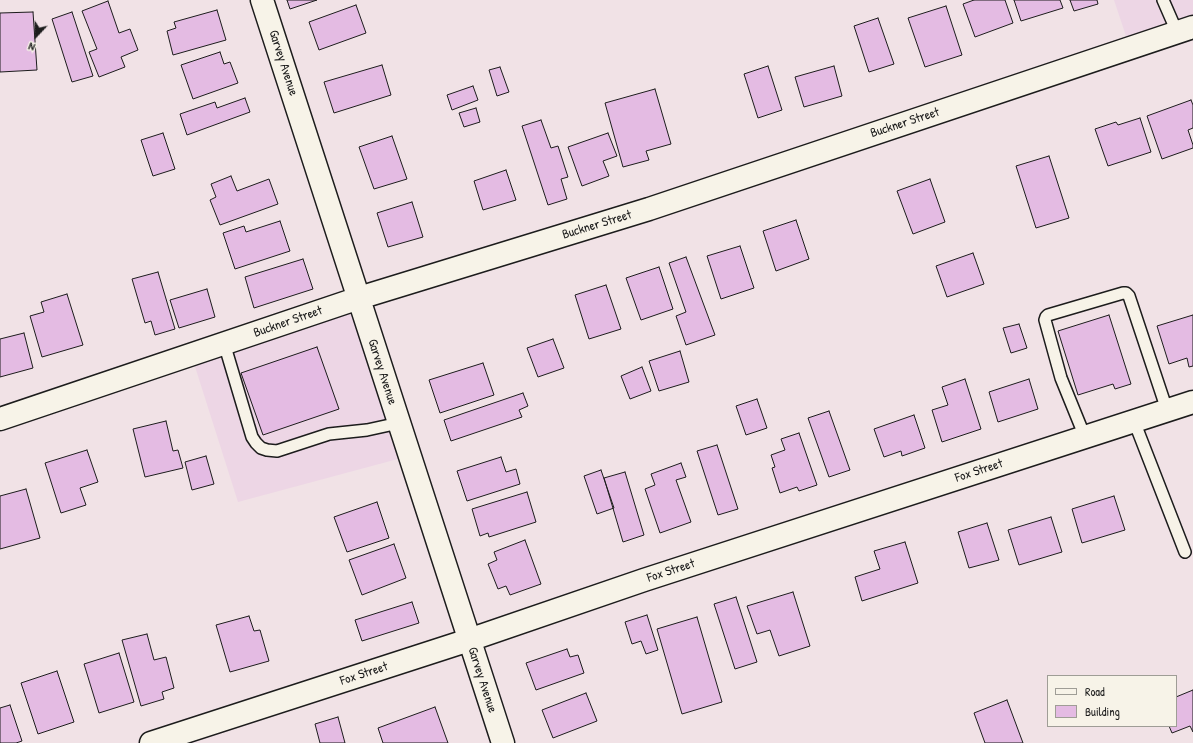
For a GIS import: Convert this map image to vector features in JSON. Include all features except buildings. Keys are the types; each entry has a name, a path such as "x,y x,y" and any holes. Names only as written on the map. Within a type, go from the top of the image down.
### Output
{"street":[{"name":"Garvey Avenue","path":"262,0 502,743"},
{"name":"Buckner Street","path":"2,413 224,343 359,298 650,208 1185,29"},
{"name":"Fox Street","path":"151,743 469,640 644,580 1193,402"}],"lane":[{"path":"1164,0 1185,29"},
{"path":"1086,437 1061,378 1045,320 1048,315 1123,293 1129,296 1168,410"},
{"path":"224,343 252,437 261,448 278,451 329,434 367,430 399,423"},
{"path":"1134,421 1185,552"}],"shaded area":[{"path":"1114,0 1193,0 1193,27 1130,48"},
{"path":"359,298 409,456 238,502 191,354"}]}
